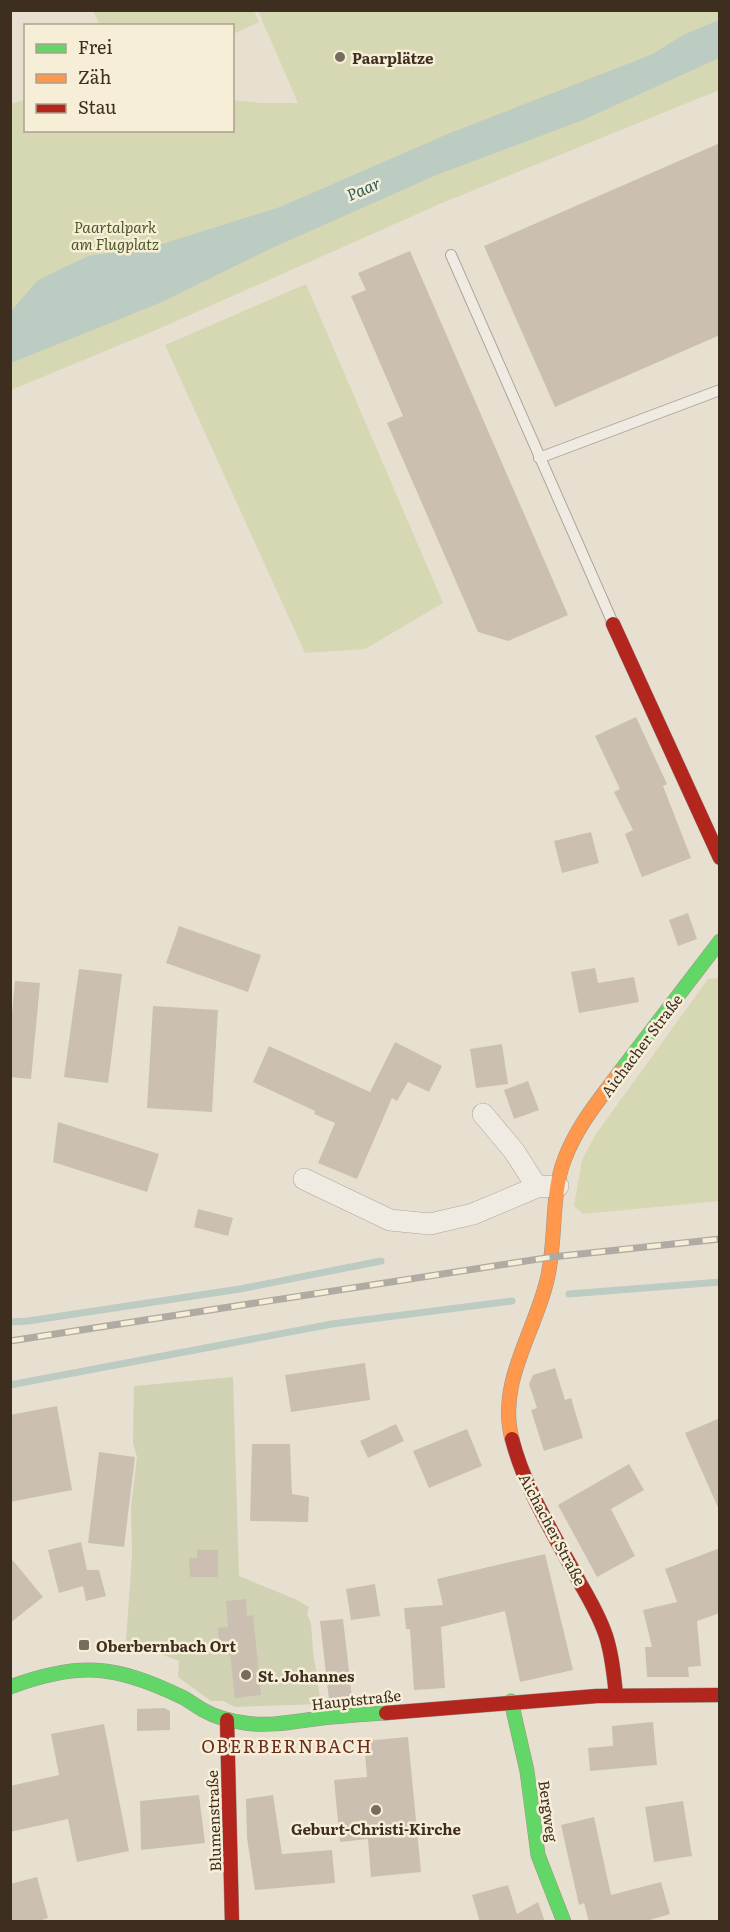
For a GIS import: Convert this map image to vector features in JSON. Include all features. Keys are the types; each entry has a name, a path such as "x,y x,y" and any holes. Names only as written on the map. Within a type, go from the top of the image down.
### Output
{"street":[{"path":"613,624 720,858"},
{"name":"Aichacher Straße","path":"616,1695 606,1636 579,1577 528,1486 517,1460 510,1433 508,1411 510,1387 547,1282 552,1257 558,1186 564,1159 581,1124 720,941"},
{"path":"483,1114 514,1151 537,1187"},
{"path":"304,1179 390,1220 430,1224 472,1215 537,1187 558,1186"},
{"name":"Hauptstraße","path":"10,1687 45,1675 70,1670 106,1669 128,1673 151,1681 205,1712 227,1720 253,1724 511,1701 616,1695 720,1695"},
{"name":"Bergweg","path":"511,1701 527,1771 538,1855 564,1922"},
{"name":"Blumenstraße","path":"227,1720 232,1922"}],"lane":[{"path":"451,255 613,624"},
{"path":"539,458 720,390"}],"green space":[{"path":"93,11 254,11 259,22 234,34 234,24 100,24"},
{"name":"Paartalpark am Flugplatz","path":"258,11 719,11 719,90 442,203 156,330 11,390 10,104 24,100 24,132 234,132 234,100 298,103"},
{"path":"306,284 443,603 365,649 305,653 165,345"},
{"path":"719,978 719,1201 583,1214 574,1206 582,1160 596,1134 708,979"},
{"path":"233,1377 239,1576 309,1607 307,1614 311,1623 321,1704 235,1707 223,1701 211,1701 178,1677 179,1661 126,1641 132,1555 131,1507 137,1457 133,1443 134,1386"}],"water":[{"name":"Paar","path":"719,20 719,58 583,120 434,176 272,248 162,302 11,363 11,311 38,280 88,256 156,246 280,207 450,133 653,54 683,35"}],"building":[{"path":"720,143 720,335 555,407 484,246"},
{"path":"410,251 568,615 508,641 478,632 387,423 403,416 351,296 366,290 358,273"},
{"path":"636,717 667,784 663,786 691,858 642,877 625,834 633,830 614,792 620,789 595,736"},
{"path":"591,832 599,863 562,873 554,841"},
{"path":"688,913 697,939 678,946 669,920"},
{"path":"179,926 261,955 248,992 166,963"},
{"path":"595,968 598,983 634,977 639,1002 579,1013 571,972"},
{"path":"79,969 122,974 108,1083 64,1077"},
{"path":"15,981 40,983 31,1079 10,1077 10,1035"},
{"path":"153,1006 218,1010 212,1112 147,1108"},
{"path":"395,1042 442,1066 429,1092 408,1082 397,1101 392,1098 357,1179 318,1163 335,1123 253,1082 269,1046 370,1092"},
{"path":"502,1044 508,1084 476,1088 470,1049"},
{"path":"528,1081 539,1110 514,1119 504,1090"},
{"path":"58,1122 159,1154 147,1192 53,1162"},
{"path":"198,1209 233,1218 228,1236 194,1227"},
{"path":"365,1363 370,1400 291,1412 285,1375"},
{"path":"555,1368 565,1400 571,1398 583,1438 544,1451 531,1410 537,1408 529,1384 533,1375"},
{"path":"57,1406 72,1490 10,1502 10,1415"},
{"path":"720,1418 720,1512 685,1433"},
{"path":"396,1424 404,1441 368,1458 360,1441"},
{"path":"467,1429 482,1466 429,1488 413,1451"},
{"path":"252,1444 290,1444 292,1494 309,1497 308,1522 250,1521"},
{"path":"99,1452 135,1457 124,1547 88,1543"},
{"path":"629,1464 644,1490 611,1509 635,1556 597,1577 558,1505"},
{"path":"81,1542 87,1570 99,1570 106,1596 86,1601 83,1586 59,1593 48,1550"},
{"path":"720,1548 720,1613 697,1621 701,1666 688,1667 689,1677 647,1677 645,1647 652,1647 643,1610 677,1602 665,1569"},
{"path":"197,1550 218,1550 218,1577 190,1577 189,1558 197,1558"},
{"path":"545,1554 573,1670 520,1682 505,1611 441,1627 445,1688 414,1690 410,1629 406,1629 404,1608 443,1605 437,1579"},
{"path":"10,1557 43,1597 10,1623"},
{"path":"375,1584 380,1616 351,1620 346,1589"},
{"name":"St. Johannes","path":"246,1599 247,1616 253,1615 261,1695 235,1698 230,1654 220,1655 218,1628 228,1627 226,1601"},
{"path":"343,1619 352,1697 329,1700 320,1621"},
{"path":"164,1708 170,1711 170,1730 137,1731 137,1709"},
{"path":"653,1722 657,1765 590,1771 588,1748 613,1746 612,1726"},
{"path":"104,1724 129,1851 77,1862 68,1819 10,1832 10,1786 59,1775 51,1734"},
{"name":"Geburt-Christi-Kirche","path":"408,1737 421,1872 371,1877 368,1839 340,1842 334,1780 367,1777 364,1741"},
{"path":"199,1795 205,1843 141,1850 140,1801"},
{"path":"273,1795 282,1854 332,1850 335,1883 255,1890 247,1838 246,1799"},
{"path":"683,1801 692,1856 654,1862 645,1807"},
{"path":"594,1817 611,1895 661,1882 670,1914 643,1922 589,1922 584,1903 579,1905 561,1825"},
{"path":"37,1877 48,1918 35,1922 12,1922 10,1884"},
{"path":"508,1885 517,1914 538,1902 545,1922 480,1922 472,1895"}],"waterway":[{"path":"10,1322 240,1289 381,1261"},
{"path":"569,1294 720,1282"},
{"path":"10,1385 332,1324 512,1301"}],"railway":[{"path":"10,1341 552,1257 720,1239"}],"traffic: fast":[{"path":"619,1073 720,941"},
{"path":"10,1687 57,1673 97,1670 137,1678 182,1697 214,1716 245,1723 274,1724 386,1713"},
{"path":"511,1701 527,1771 538,1855 564,1922"}],"traffic: slow":[{"path":"512,1439 509,1398 519,1358 547,1280 560,1172 582,1124 619,1073"}],"traffic: jam":[{"path":"613,624 720,858"},
{"path":"512,1439 533,1495 604,1629 616,1695"},
{"path":"386,1713 597,1696 720,1695"},
{"path":"227,1720 232,1922"}],"place":[{"name":"Paarplätze","path":"340,57"},
{"name":"Oberbernbach Ort","path":"84,1645"},
{"name":"St. Johannes","path":"246,1675"},
{"name":"Geburt-Christi-Kirche","path":"376,1810"}],"district":[{"name":"OBERBERNBACH","path":"287,1745"}]}
